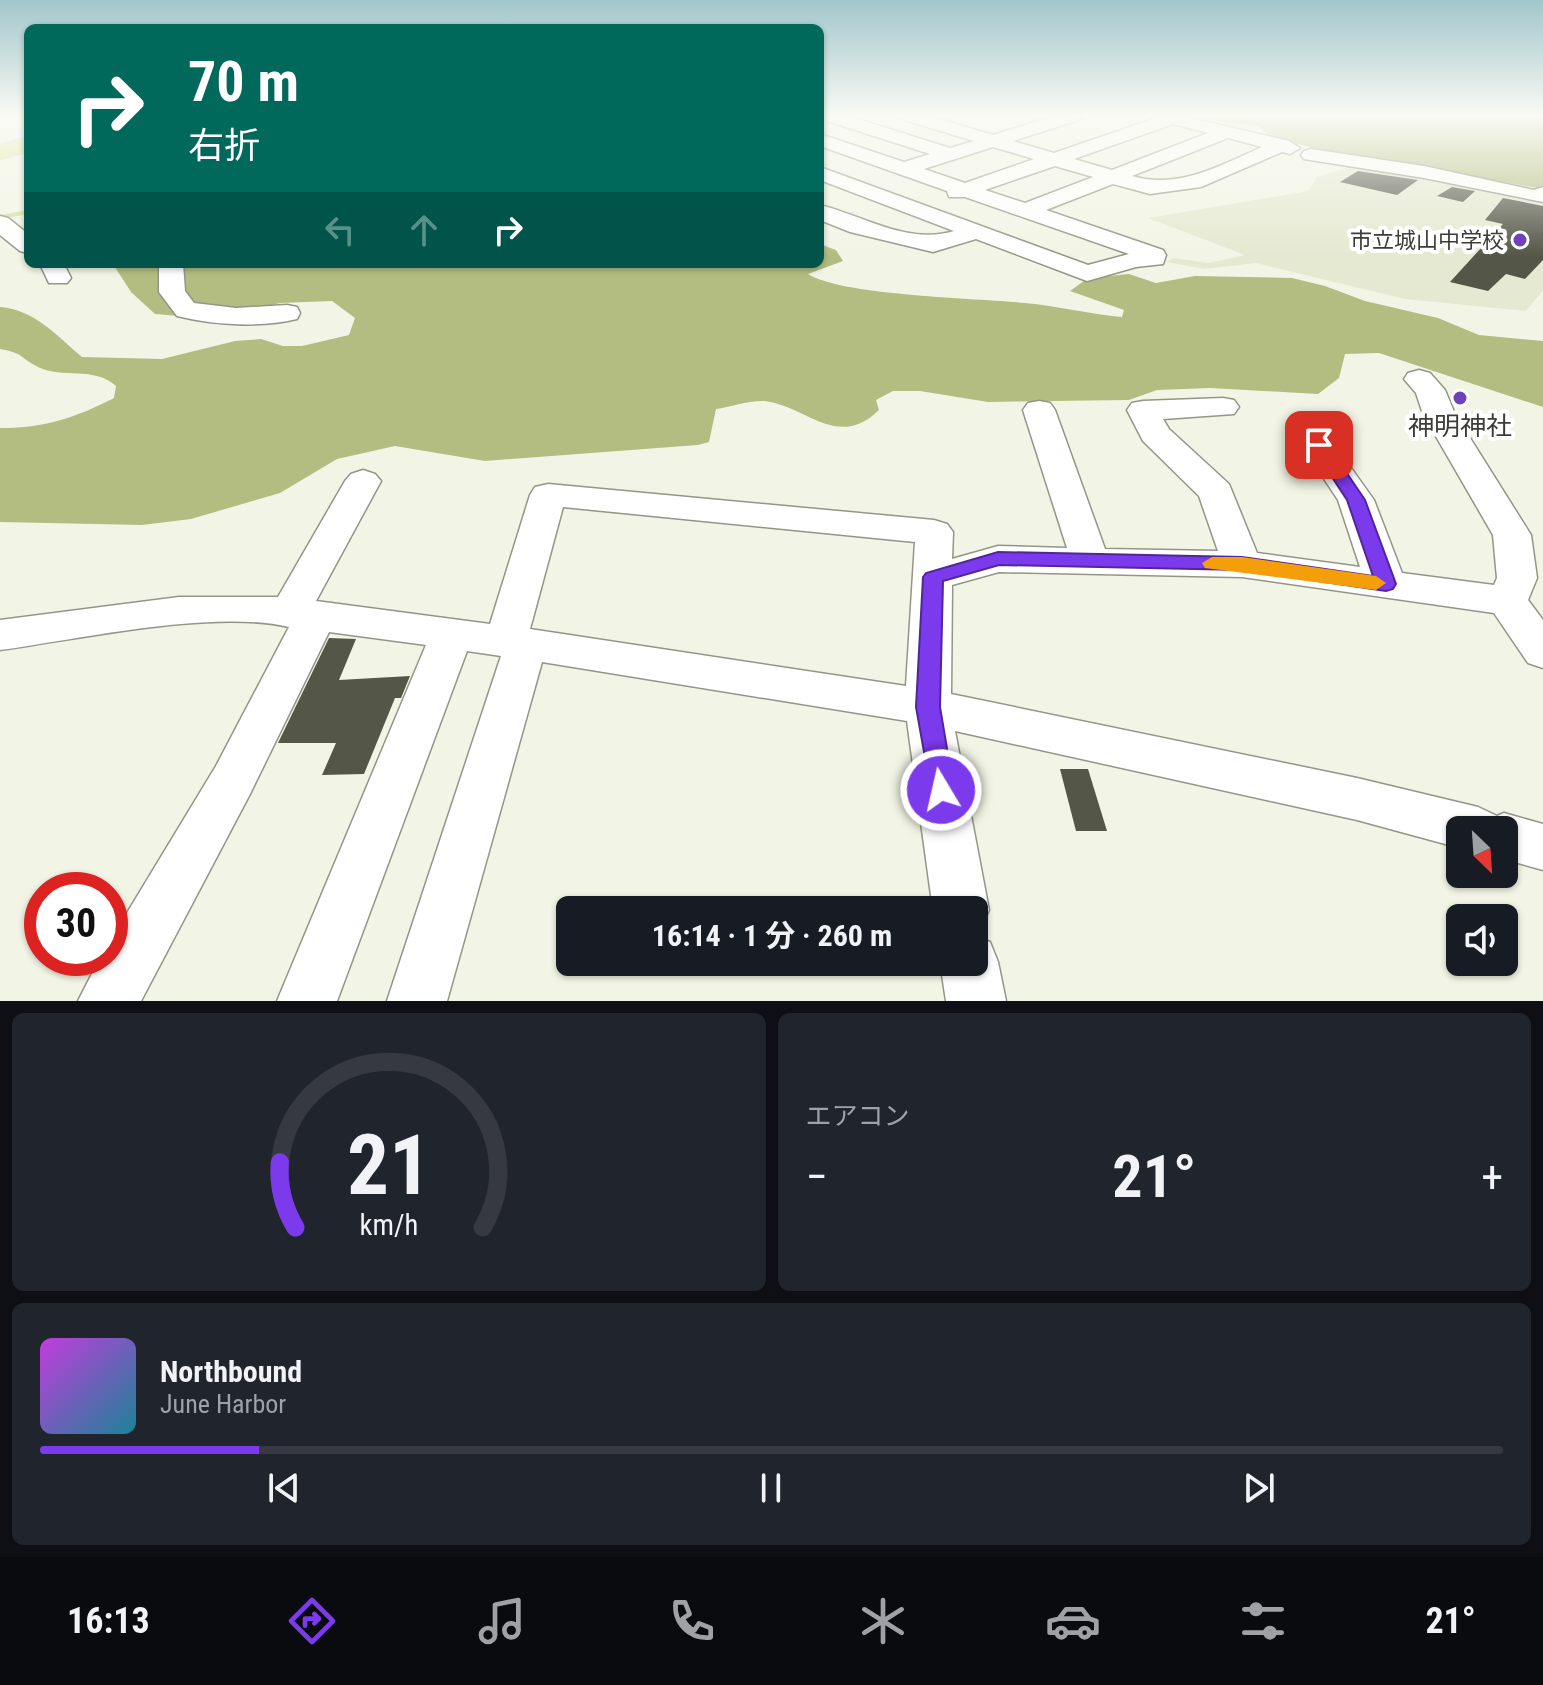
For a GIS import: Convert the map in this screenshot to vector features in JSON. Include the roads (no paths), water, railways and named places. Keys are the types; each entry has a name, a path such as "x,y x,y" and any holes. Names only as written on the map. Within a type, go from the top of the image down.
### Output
{"street":[{"path":"824,176 1087,273 1135,260 1154,259 1154,255 886,163"},
{"path":"904,169 924,163"},
{"path":"913,208 1043,163"},
{"path":"1066,163 1158,188 1201,181 1244,163"},
{"path":"1025,211 1149,163"},
{"path":"1241,164 1280,169 1294,163"},
{"path":"1362,163 1424,172 1539,197 1537,189"},
{"path":"824,214 858,227 933,245 978,231"},
{"path":"1,225 24,223"},
{"path":"1,225 24,243"},
{"path":"171,268 172,292 186,310 236,316 287,313"},
{"path":"1419,379 1430,390 1439,414 1528,537 1507,601"},
{"path":"1223,407 1143,410 1155,434 1216,492 1242,564"},
{"path":"1039,410 1090,560"},
{"path":"1303,423 1356,500 1386,584"},
{"path":"108,1001 233,780 302,614 363,481"},
{"path":"417,1001 516,642 548,495 934,532 928,707 959,896"},
{"path":"933,577 998,559 1242,564 1507,601 1543,652"},
{"path":"0,635 179,611 226,609 302,614 516,642 928,707 1357,799 1446,822"},
{"path":"307,1001 452,634"},
{"path":"1518,840 1543,847"},
{"path":"972,976 976,1001"}],"waterway":[{"path":"0,217 24,213"}],"place":[{"name":"市立城山中学校","path":"1520,240"},
{"name":"神明神社","path":"1460,398"}]}
